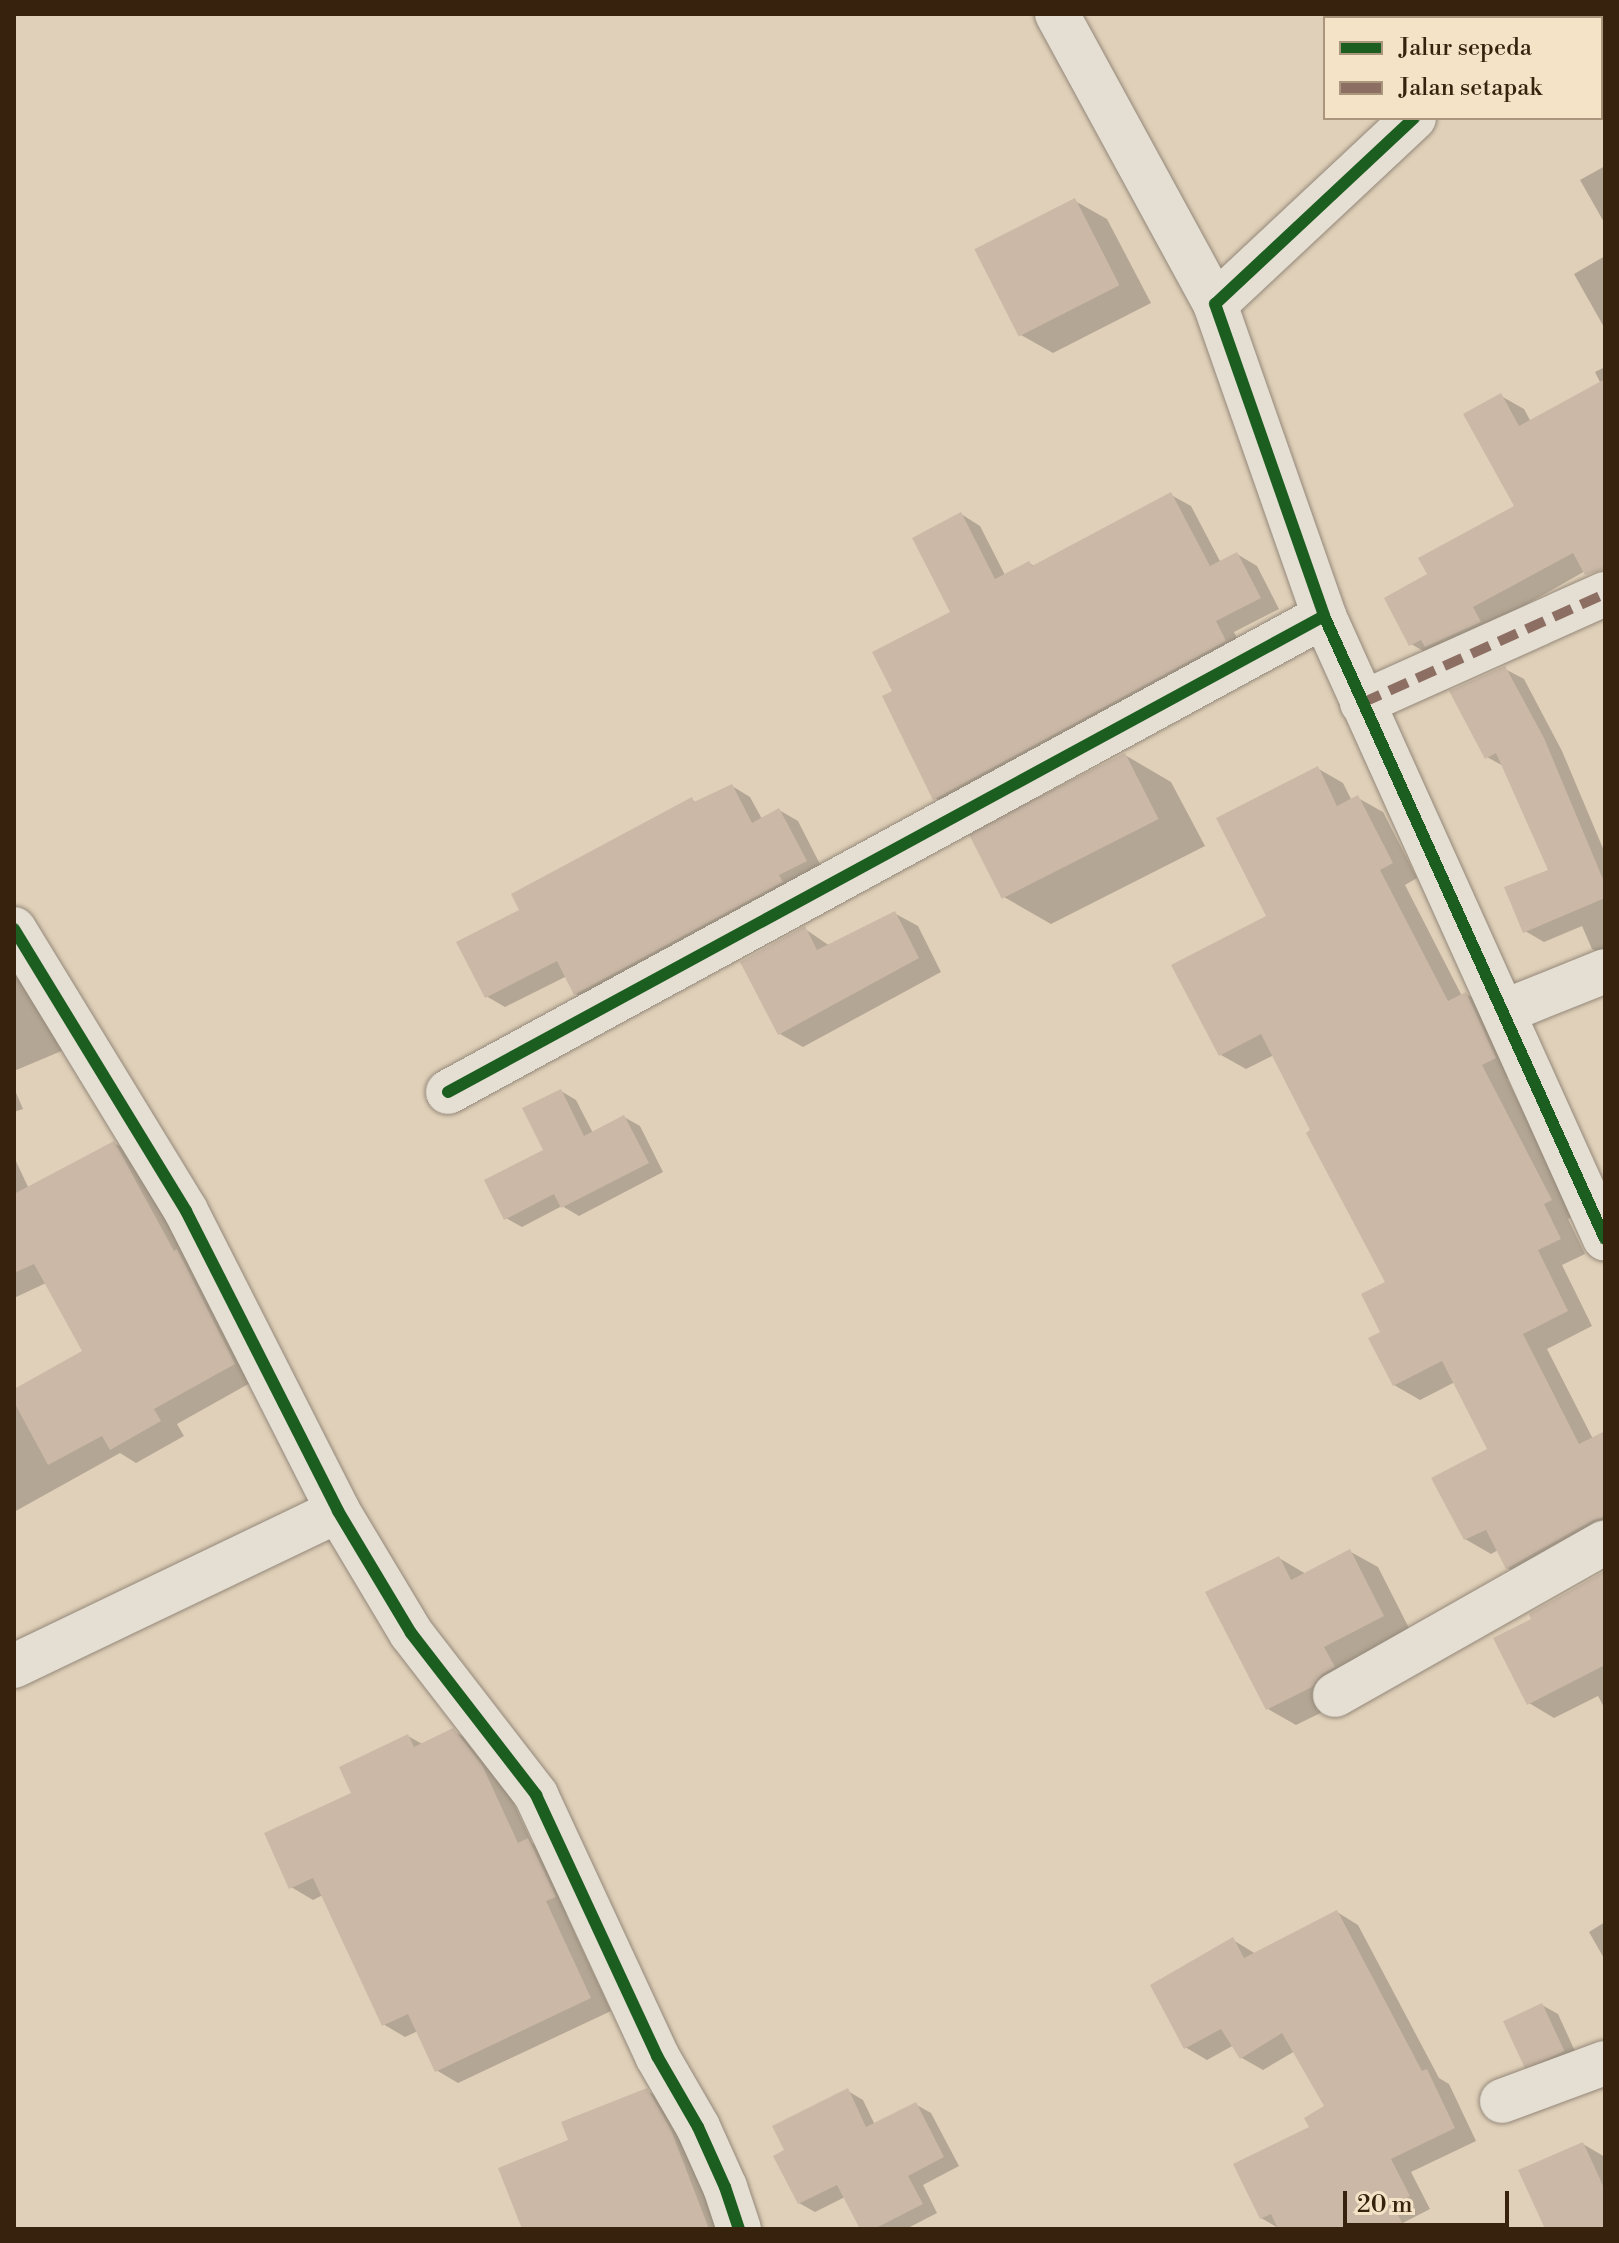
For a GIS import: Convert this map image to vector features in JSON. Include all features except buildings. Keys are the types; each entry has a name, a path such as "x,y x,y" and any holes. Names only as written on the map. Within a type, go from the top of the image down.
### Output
{"street":[{"path":"1057,14 1215,304 1324,616 1605,1239"},
{"path":"1215,304 1412,120"},
{"path":"1362,703 1605,594"},
{"path":"448,1092 1324,616"},
{"path":"14,929 186,1211 338,1511 411,1633 536,1795 657,2056 698,2127 725,2187 739,2229"},
{"path":"1503,1012 1605,971"},
{"path":"14,1666 338,1511"},
{"path":"1335,1695 1605,1542"},
{"path":"1502,2101 1605,2063"}],"marked path":[{"path":"1362,703 1605,594"}],"cycle path":[{"path":"1412,120 1215,304 1324,616 1605,1239"},
{"path":"448,1092 1324,616"},
{"path":"14,929 186,1211 338,1511 411,1633 536,1795 657,2056 698,2127 725,2187 739,2229"}]}
